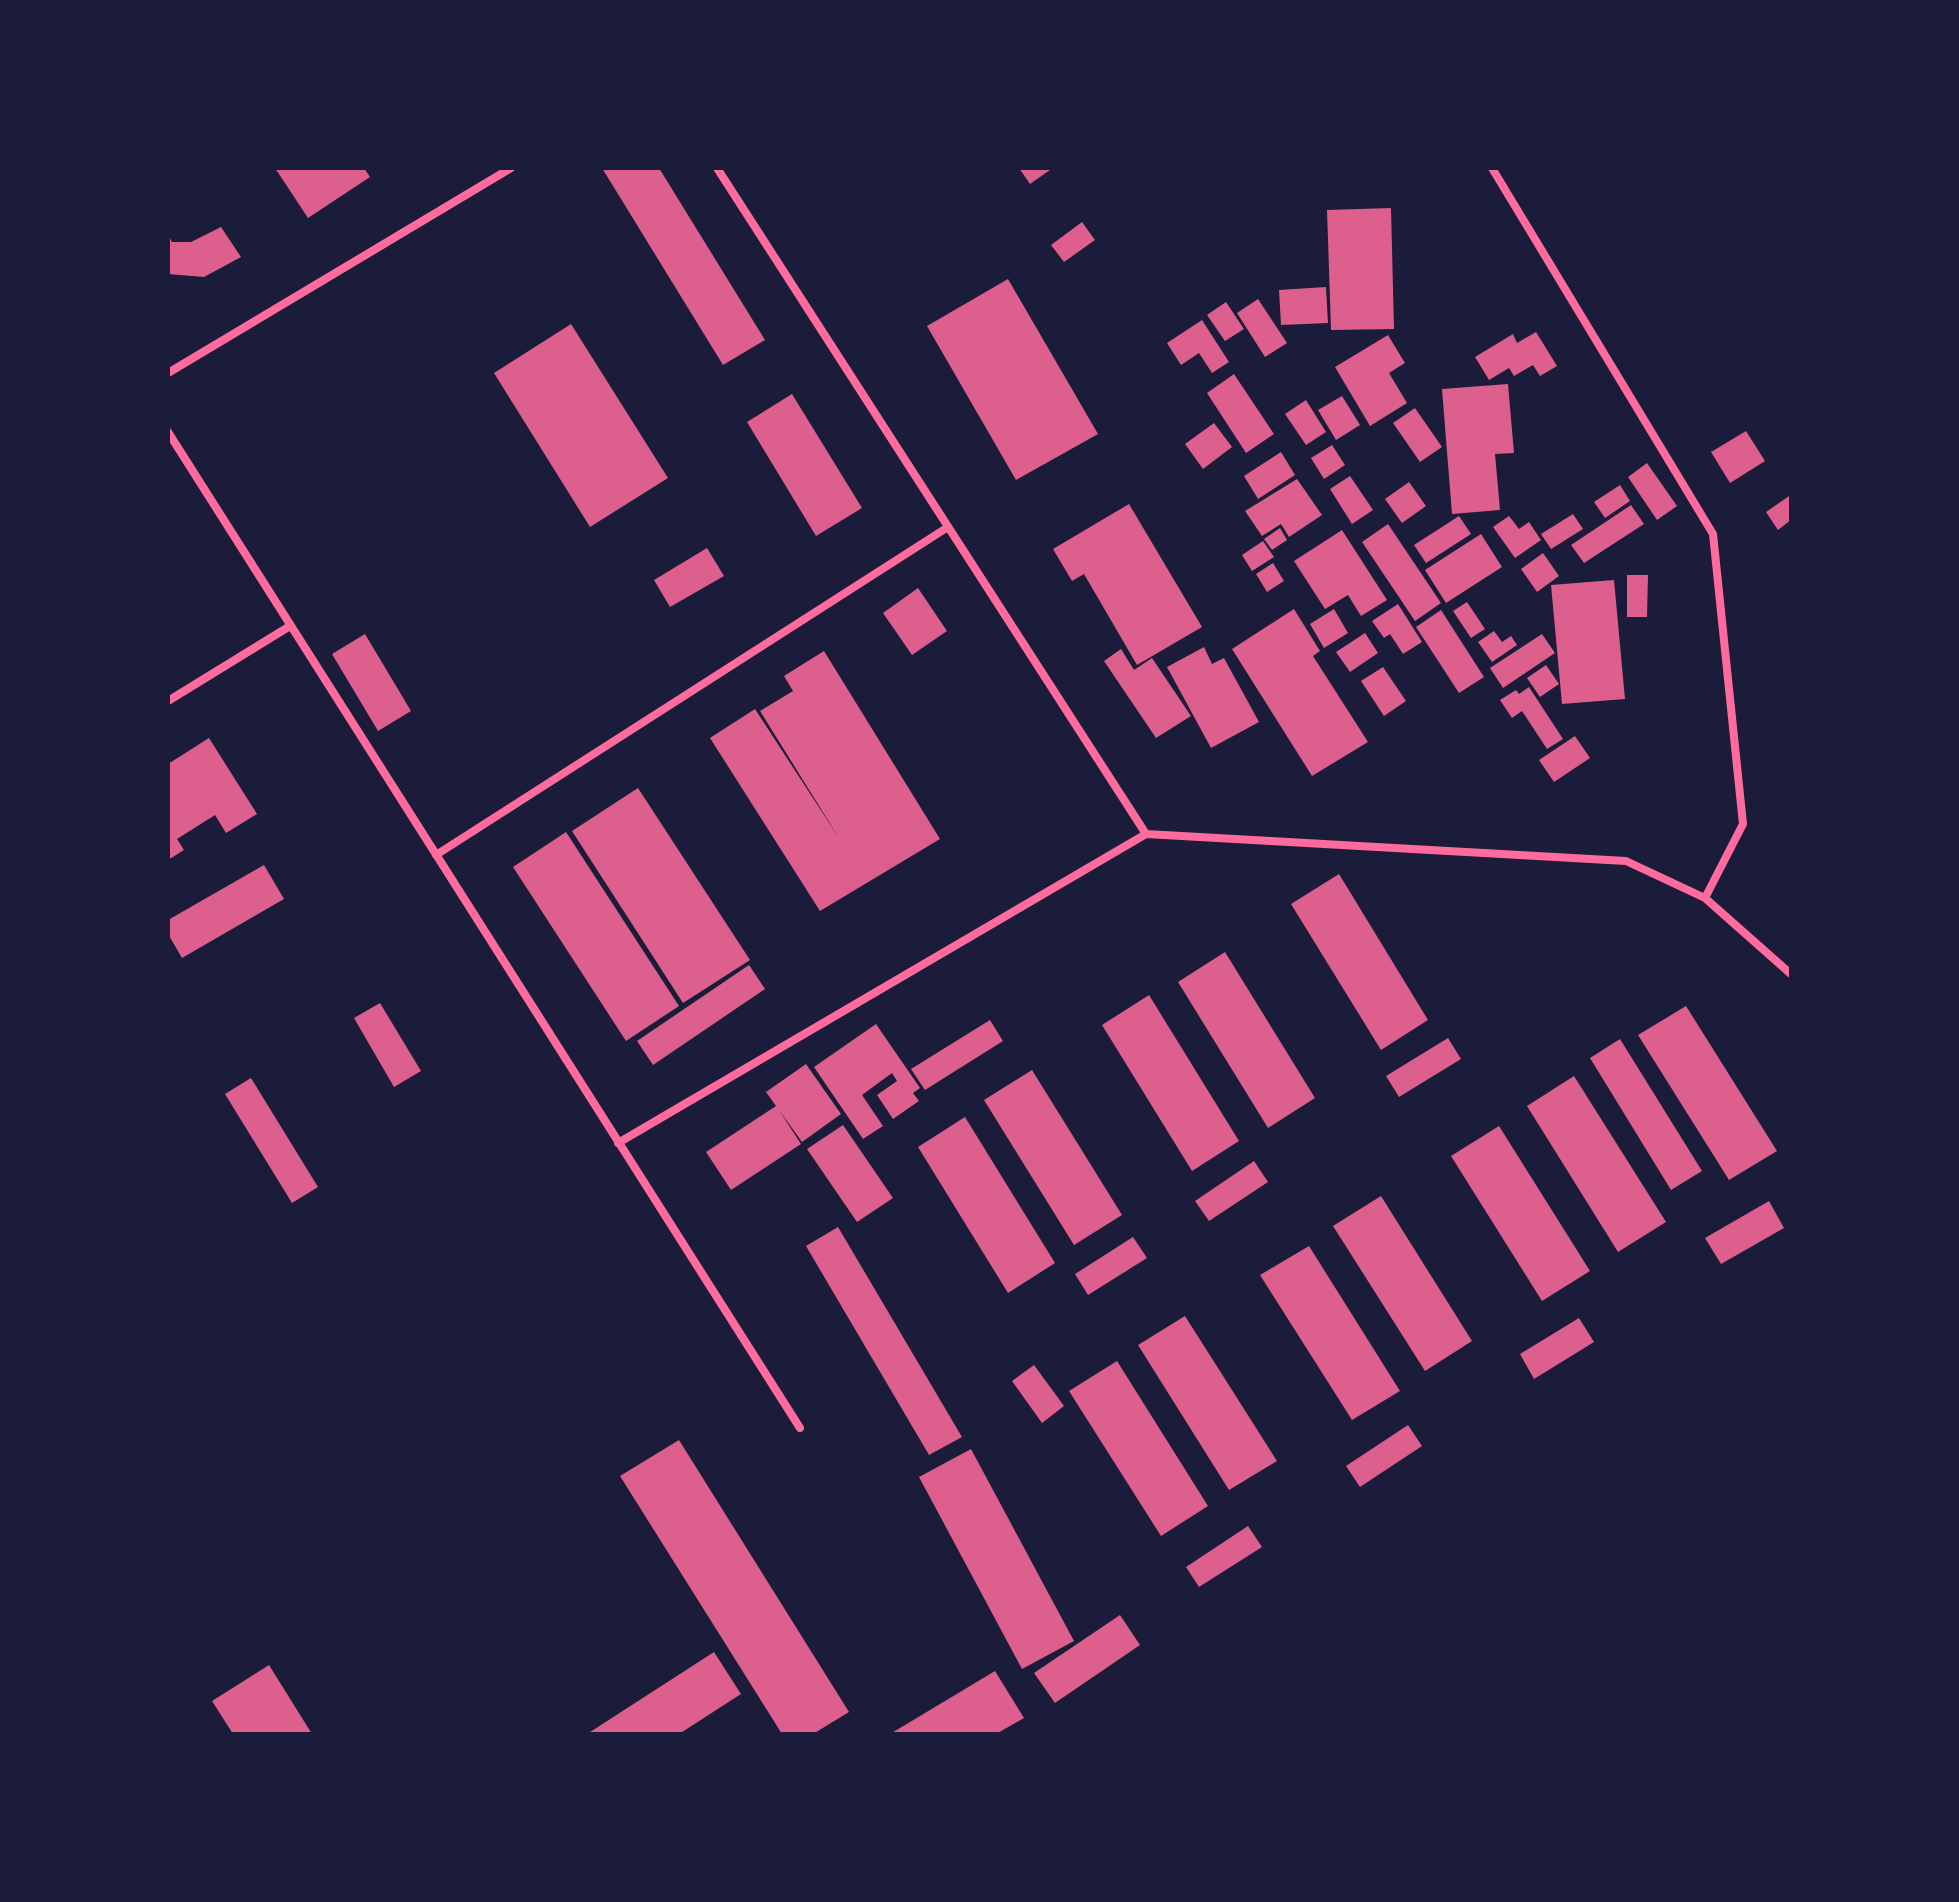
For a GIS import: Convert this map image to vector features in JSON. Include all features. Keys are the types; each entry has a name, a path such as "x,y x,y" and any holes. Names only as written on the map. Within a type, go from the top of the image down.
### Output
{"lane":[{"path":"168,372 510,168"},
{"path":"717,168 1146,834"},
{"path":"1492,168 1712,534 1743,824 1705,898"},
{"path":"168,432 800,1428"},
{"path":"436,855 948,528"},
{"path":"168,701 290,626"},
{"path":"618,1143 1146,834 1626,861 1705,898 1792,975"}],"building":[{"path":"275,168 364,168 370,177 308,218"},
{"path":"602,168 659,168 765,340 723,365"},
{"path":"1019,168 1048,168 1050,170 1030,184"},
{"path":"1391,208 1394,329 1331,330 1327,210"},
{"path":"1082,222 1095,240 1064,262 1051,245"},
{"path":"221,227 241,257 204,277 168,274 168,235 172,242 191,242"},
{"path":"1008,279 1098,434 1016,480 927,326"},
{"path":"1326,287 1328,323 1281,325 1279,290"},
{"path":"1258,299 1287,343 1265,357 1237,313"},
{"path":"1226,302 1244,329 1225,341 1207,315"},
{"path":"1202,320 1229,362 1212,373 1199,353 1181,365 1167,343"},
{"path":"571,324 668,478 590,527 494,373"},
{"path":"1536,332 1557,366 1540,376 1533,365 1514,376 1509,368 1489,380 1475,357 1513,334 1517,343"},
{"path":"1388,335 1405,363 1389,373 1407,403 1370,426 1335,367"},
{"path":"1234,374 1274,434 1246,453 1207,393"},
{"path":"1508,384 1514,453 1495,454 1500,510 1452,514 1442,389"},
{"path":"792,394 862,508 816,536 747,422"},
{"path":"1342,396 1360,425 1336,440 1318,410"},
{"path":"1306,400 1326,432 1306,445 1285,414"},
{"path":"1415,408 1442,447 1420,462 1393,423"},
{"path":"1214,423 1232,447 1203,469 1185,444"},
{"path":"1746,431 1765,461 1730,483 1711,452"},
{"path":"1332,445 1345,465 1324,479 1311,458"},
{"path":"1281,452 1295,475 1258,499 1244,476"},
{"path":"1647,463 1677,506 1657,520 1628,477"},
{"path":"1350,476 1373,510 1352,524 1330,489"},
{"path":"1297,479 1322,515 1289,537 1281,524 1262,536 1245,511"},
{"path":"1409,482 1426,506 1402,523 1385,499"},
{"path":"1620,485 1630,501 1605,518 1594,502"},
{"path":"1792,494 1792,519 1778,530 1766,512"},
{"path":"1129,504 1202,627 1137,665 1084,574 1072,581 1053,549"},
{"path":"1631,505 1644,524 1584,563 1571,545"},
{"path":"1573,514 1583,529 1551,549 1541,534"},
{"path":"1459,516 1471,534 1426,563 1414,545"},
{"path":"1509,516 1519,529 1529,522 1541,540 1515,558 1493,527"},
{"path":"1388,524 1441,603 1415,621 1362,542"},
{"path":"1280,528 1287,540 1272,550 1264,539"},
{"path":"1342,530 1387,600 1361,616 1348,595 1325,609 1294,561"},
{"path":"1481,534 1502,567 1446,603 1425,570"},
{"path":"1263,541 1274,557 1252,571 1242,555"},
{"path":"707,548 724,576 670,607 654,580"},
{"path":"1543,553 1559,576 1537,592 1521,569"},
{"path":"1273,563 1284,581 1267,592 1256,574"},
{"path":"1627,575 1648,575 1647,617 1627,617"},
{"path":"1614,580 1625,699 1562,704 1551,585"},
{"path":"918,588 947,631 912,655 883,613"},
{"path":"1467,602 1485,629 1471,638 1453,611"},
{"path":"1398,604 1422,642 1403,654 1390,634 1384,638 1372,621"},
{"path":"1294,609 1320,651 1313,656 1368,742 1312,776 1232,649"},
{"path":"1334,609 1348,633 1324,648 1310,624"},
{"path":"1441,610 1484,677 1459,693 1416,627"},
{"path":"1494,631 1502,642 1511,636 1517,645 1492,662 1478,642"},
{"path":"1365,633 1378,653 1350,672 1336,652"},
{"path":"365,634 411,711 378,731 332,654"},
{"path":"1542,634 1555,653 1503,688 1490,668"},
{"path":"1204,647 1212,664 1224,658 1259,722 1211,748 1167,667"},
{"path":"1121,649 1134,670 1152,658 1191,716 1156,738 1104,661"},
{"path":"824,651 940,839 820,911 710,738 755,709 839,838 760,711 793,691 784,676"},
{"path":"1546,665 1559,684 1540,697 1527,678"},
{"path":"1383,667 1406,701 1384,716 1361,681"},
{"path":"1529,687 1563,739 1547,749 1522,711 1512,718 1500,700"},
{"path":"1575,736 1590,758 1554,782 1539,760"},
{"path":"209,738 257,814 226,833 215,815 177,839 184,850 168,860 168,764"},
{"path":"638,788 750,960 683,1003 572,831"},
{"path":"566,832 679,1006 626,1041 513,867"},
{"path":"264,865 284,899 182,958 168,934 168,920"},
{"path":"1339,874 1428,1020 1381,1050 1291,904"},
{"path":"1225,952 1315,1098 1268,1128 1178,982"},
{"path":"749,965 765,989 653,1065 637,1041"},
{"path":"1149,995 1239,1141 1192,1171 1102,1025"},
{"path":"380,1003 421,1071 394,1087 354,1018"},
{"path":"1686,1006 1777,1151 1729,1180 1638,1035"},
{"path":"990,1020 1003,1041 925,1090 911,1069"},
{"path":"876,1024 920,1088 913,1093 919,1101 893,1119 877,1095 897,1081 892,1073 862,1095 883,1126 863,1139 814,1067"},
{"path":"1448,1038 1461,1059 1399,1097 1386,1076"},
{"path":"1620,1039 1702,1171 1671,1190 1590,1058"},
{"path":"806,1064 841,1114 802,1142 779,1110 801,1144 731,1190 706,1152 776,1106 766,1092"},
{"path":"1032,1070 1122,1215 1074,1245 984,1100"},
{"path":"1574,1076 1666,1222 1618,1252 1527,1106"},
{"path":"251,1078 318,1187 292,1203 225,1094"},
{"path":"965,1117 1055,1263 1008,1293 918,1147"},
{"path":"843,1125 893,1198 857,1222 807,1149"},
{"path":"1499,1126 1590,1271 1542,1301 1451,1156"},
{"path":"1254,1161 1268,1182 1209,1221 1195,1201"},
{"path":"1381,1196 1472,1341 1425,1371 1333,1226"},
{"path":"1769,1201 1784,1228 1721,1264 1705,1238"},
{"path":"838,1227 962,1437 929,1455 806,1246"},
{"path":"1133,1237 1147,1258 1088,1295 1075,1274"},
{"path":"1309,1246 1400,1391 1352,1420 1260,1275"},
{"path":"1185,1316 1277,1461 1229,1490 1138,1345"},
{"path":"1579,1318 1594,1342 1534,1379 1520,1354"},
{"path":"1117,1361 1208,1506 1161,1536 1069,1391"},
{"path":"1034,1365 1064,1406 1042,1423 1012,1381"},
{"path":"1408,1425 1422,1446 1360,1487 1346,1466"},
{"path":"679,1440 849,1712 813,1734 782,1734 620,1476"},
{"path":"971,1449 1074,1641 1022,1669 919,1477"},
{"path":"1248,1526 1262,1547 1199,1587 1186,1567"},
{"path":"1120,1615 1140,1645 1055,1703 1034,1673"},
{"path":"714,1652 741,1694 679,1734 587,1734"},
{"path":"269,1665 312,1734 233,1734 212,1701"},
{"path":"995,1671 1024,1718 996,1734 890,1734"}]}
